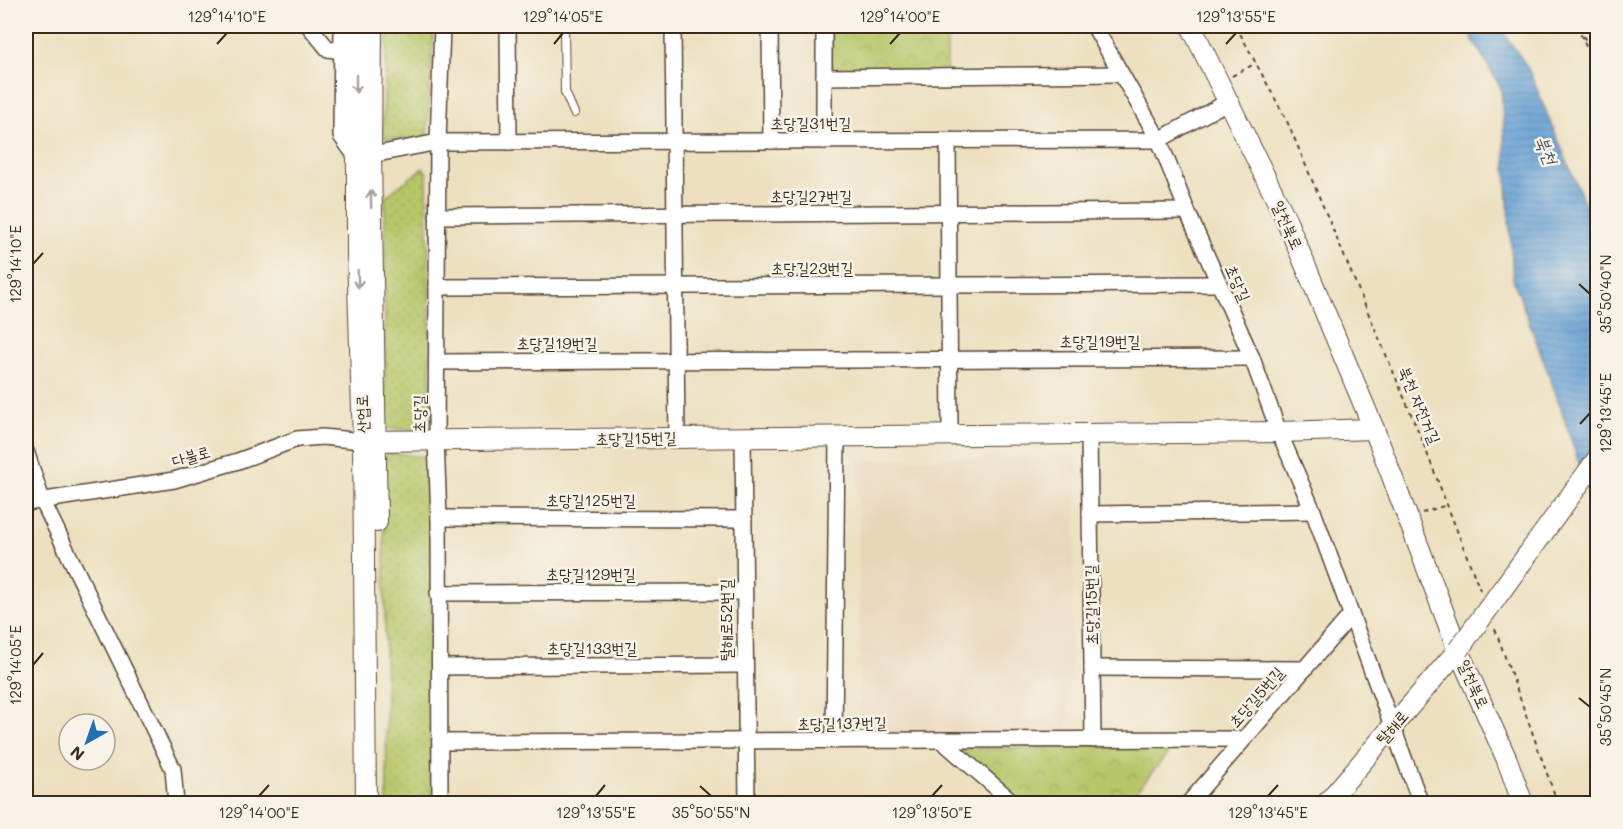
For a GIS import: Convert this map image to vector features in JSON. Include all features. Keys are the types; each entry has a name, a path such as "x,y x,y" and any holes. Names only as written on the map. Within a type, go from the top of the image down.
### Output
{"street":[{"path":"309,26 328,50 341,51"},
{"path":"342,26 341,136 364,157"},
{"name":"산업로","path":"357,26 364,157 377,804"},
{"name":"산업로","path":"364,157 372,26"},
{"name":"초당길","path":"440,804 439,518 436,440 438,142 442,26"},
{"path":"508,26 509,142"},
{"path":"673,26 676,438"},
{"path":"770,26 771,141"},
{"path":"824,26 824,141"},
{"name":"초당길","path":"1094,26 1159,140 1187,211 1252,358 1313,511 1420,804"},
{"name":"알천북로","path":"1191,26 1285,218 1374,429 1458,650 1507,760 1523,804"},
{"path":"824,77 1121,74"},
{"path":"1159,140 1228,101"},
{"path":"948,140 950,435"},
{"name":"초당길31번길","path":"364,157 438,142 1159,140"},
{"name":"초당길27번길","path":"437,216 1187,211"},
{"name":"초당길23번길","path":"437,287 1219,284"},
{"name":"초당길19번길","path":"438,362 1252,358"},
{"path":"1280,432 1374,429"},
{"name":"초당길15번길","path":"370,440 1280,432"},
{"name":"초당길15번길","path":"1089,434 1093,740"},
{"path":"834,740 837,436"},
{"name":"다불로","path":"26,503 174,480 297,439 322,437 370,440"},
{"name":"탈해로52번길","path":"744,437 747,804"},
{"name":"산업로","path":"366,804 370,440"},
{"path":"26,451 42,500 173,769 176,804"},
{"name":"탈해로","path":"1326,804 1458,650 1598,458"},
{"path":"1090,514 1313,511"},
{"name":"초당길125번길","path":"439,518 744,519"},
{"name":"초당길129번길","path":"438,593 744,592"},
{"name":"초당길5번길","path":"1188,804 1351,615"},
{"name":"초당길133번길","path":"440,667 745,664"},
{"path":"1092,668 1305,669"},
{"path":"941,740 1015,804"},
{"name":"초당길137번길","path":"440,742 1243,740"}],"lane":[{"path":"564,26 566,92 574,113"}],"path":[{"name":"북천 자전거길","path":"1236,26 1287,121 1420,435 1483,597"},
{"path":"1578,27 1598,59"},
{"path":"1578,27 1598,74"},
{"path":"1219,83 1256,63"},
{"path":"1408,518 1448,505"},
{"path":"1494,625 1558,804"}],"shaded area":[{"path":"1078,455 1068,732 860,736 858,461"}],"green space":[{"path":"388,26 434,26 427,134 419,140 385,138 382,134"},
{"path":"831,26 947,26 947,74 831,74"},
{"path":"423,168 427,173 431,423 423,430 390,429 385,425 385,197"},
{"path":"391,453 426,457 430,462 433,803 387,803 383,457"},
{"path":"1176,743 1126,804 1021,803 960,749"}],"water":[{"name":"북천","path":"1465,26 1499,26 1528,68 1597,233 1597,518 1556,394 1513,279 1501,88"}]}
